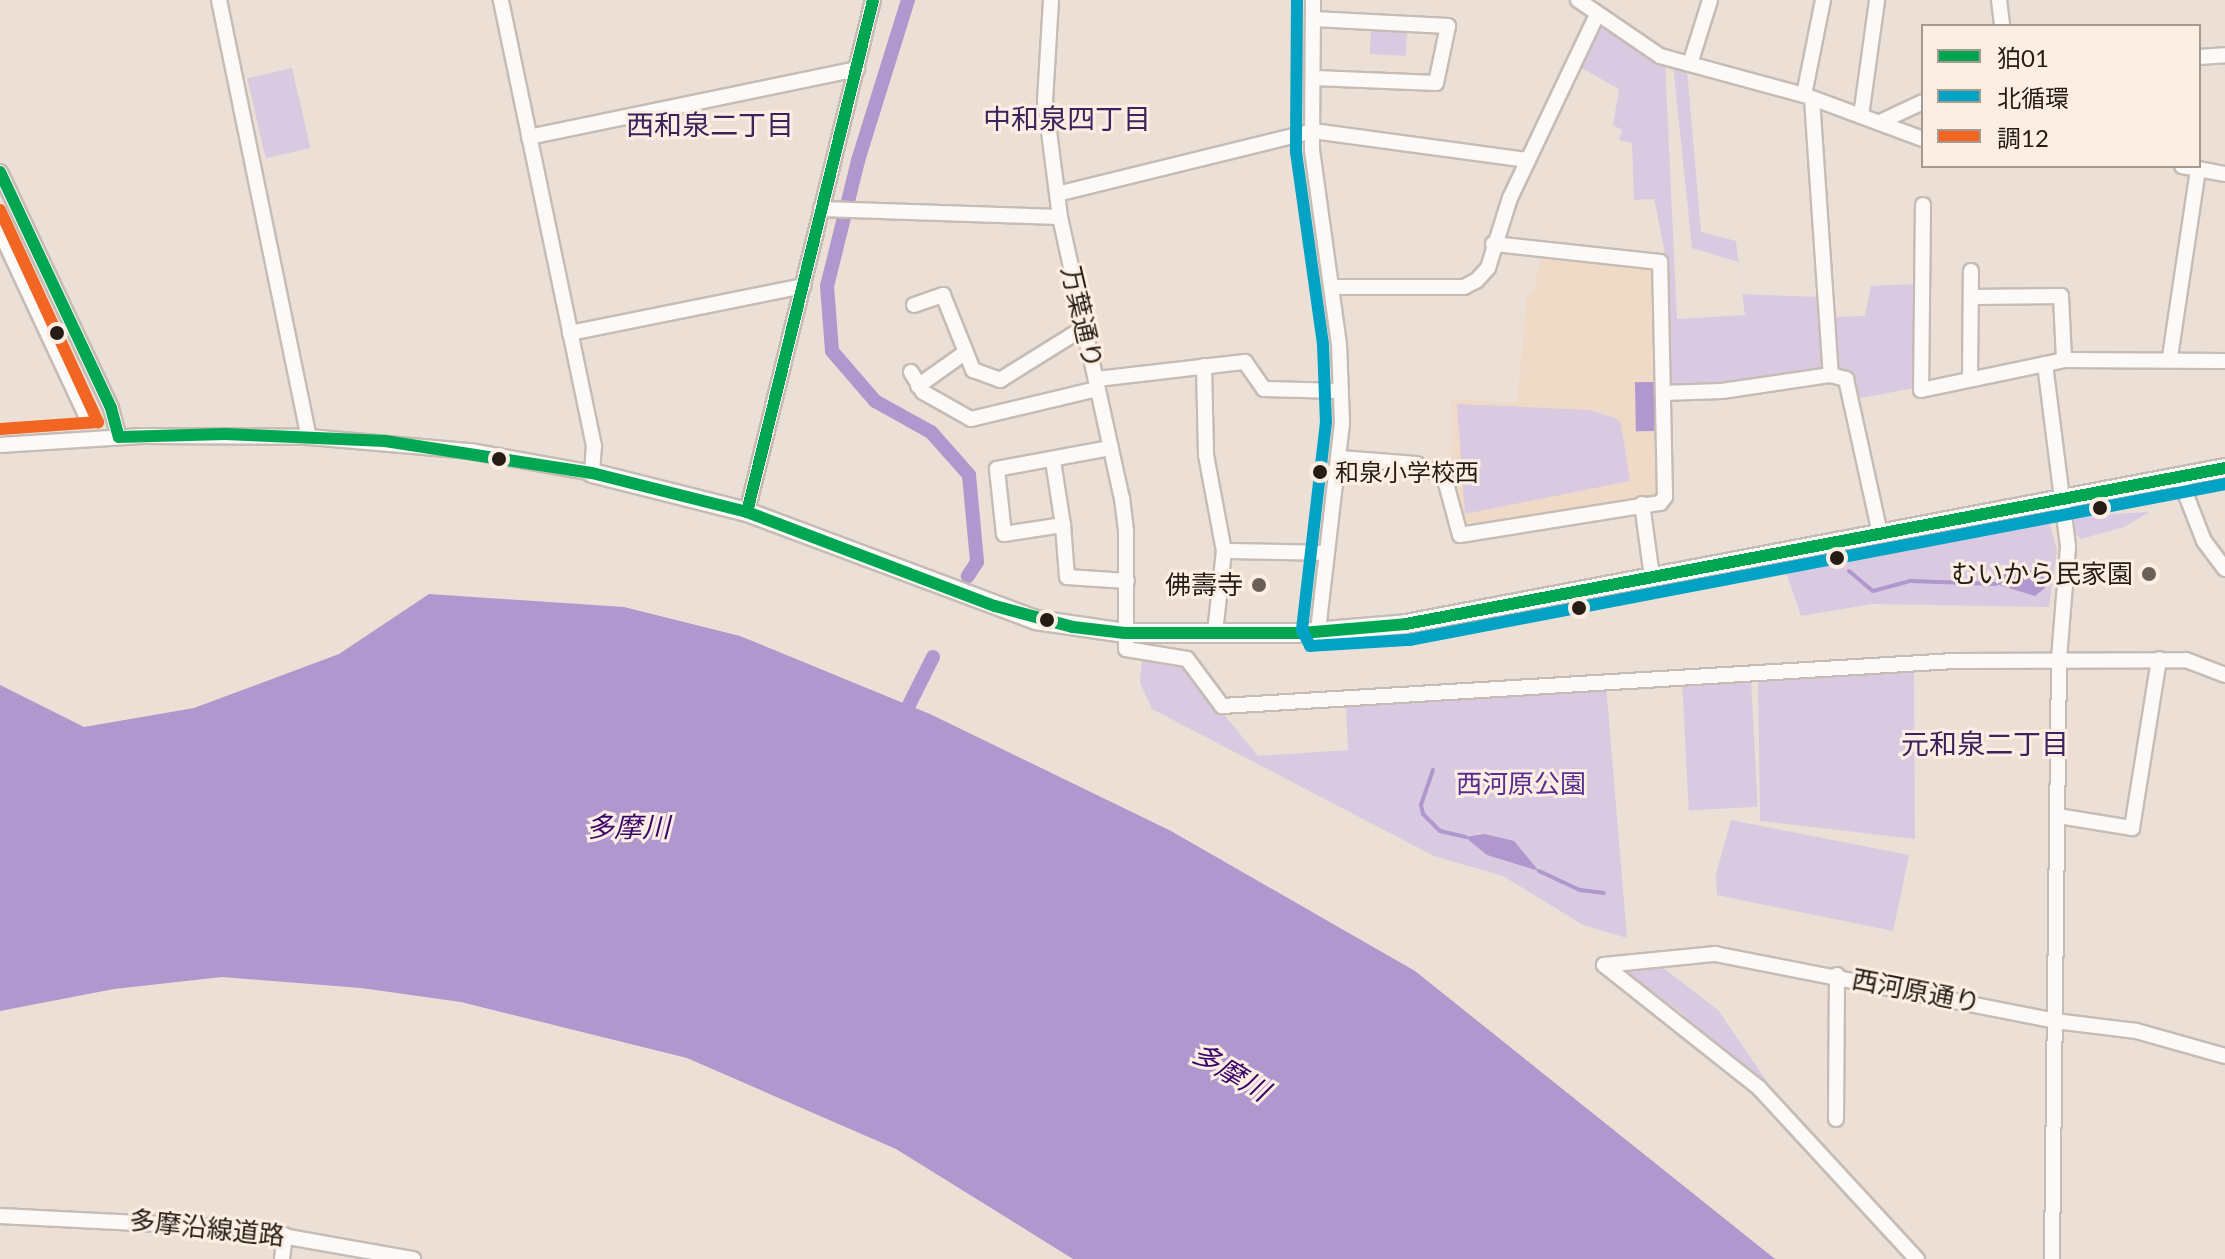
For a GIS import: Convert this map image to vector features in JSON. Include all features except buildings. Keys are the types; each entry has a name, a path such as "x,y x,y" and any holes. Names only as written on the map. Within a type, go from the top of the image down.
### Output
{"main road":[{"path":"592,473 747,512 1036,620 1125,633 1215,633 1318,632 1406,624 2225,468"}],"street":[{"path":"219,0 309,437"},
{"path":"0,445 119,437 309,437 470,451 592,473 594,446 501,0"},
{"path":"747,512 873,0"},
{"name":"万葉通り","path":"1051,0 1045,100 1060,217 1126,532 1125,633"},
{"path":"1313,0 1313,131 1341,391 1340,458 1318,632"},
{"path":"1578,0 1660,56 1808,97 1921,138"},
{"path":"1690,64 1710,0"},
{"path":"1823,0 1808,97 1831,375"},
{"path":"1861,116 1877,0"},
{"path":"1999,0 2002,24"},
{"path":"1332,287 1464,287 1488,268 1493,244 1528,160 1597,15"},
{"path":"1314,19 1448,26 1436,83 1315,78"},
{"path":"2201,57 2225,55"},
{"path":"529,137 857,69"},
{"path":"1880,122 1921,103"},
{"path":"1057,194 1313,131 1528,160"},
{"path":"2193,168 2225,174"},
{"path":"2170,357 2198,169"},
{"path":"0,172 6,199 111,408 119,437"},
{"path":"1923,205 1921,390 2064,360 2170,357 2225,361"},
{"path":"821,209 1060,217"},
{"path":"0,231 88,420"},
{"path":"1340,458 1416,464 1444,476 1460,535 1660,503 1665,497 1660,262 1493,244"},
{"path":"1970,378 1971,271"},
{"path":"570,333 803,286"},
{"path":"914,305 943,295 963,354 980,377 1000,380 1085,327"},
{"path":"1972,297 2061,296 2064,360"},
{"path":"963,354 914,379 971,419 1097,384 1245,362 1264,389 1341,391"},
{"path":"2045,364 2065,499 2068,547 2059,658 2052,1259"},
{"path":"1204,366 1206,455 1224,551 1215,633"},
{"path":"1663,393 1722,391 1831,375 1846,379 1855,404 1880,534"},
{"path":"1063,525 1004,534 997,469 1110,448"},
{"path":"1053,461 1067,577 1127,581"},
{"path":"2179,477 2204,541 2225,569"},
{"path":"1642,504 1652,577"},
{"path":"1224,551 1327,553"},
{"path":"1125,633 1126,649 1187,659 1226,708 1601,679 2059,658 2186,660 2225,675"},
{"path":"2058,816 2132,828 2159,659"},
{"name":"西河原通り","path":"1917,1259 1759,1088 1604,965 1715,954 1837,975 2055,1021 2136,1031 2225,1056"},
{"path":"1836,1119 1837,975"},
{"name":"多摩沿線道路","path":"0,1216 170,1221 285,1235 413,1259"},
{"path":"282,1259 285,1235"}],"shaded area":[{"path":"1541,254 1656,263 1661,492 1658,497 1460,525 1453,478 1451,399 1517,404 1527,295 1534,292"}],"green space":[{"path":"1601,24 1665,63 1677,319 1745,315 1742,294 1820,297 1826,368 1822,371 1669,387 1666,258 1654,199 1634,200 1632,143 1619,140 1622,130 1613,125 1619,89 1580,67"},
{"path":"1371,30 1407,32 1406,56 1370,54"},
{"path":"1673,65 1687,70 1701,232 1736,241 1741,282 1738,262 1692,248"},
{"path":"292,68 310,148 266,158 247,78"},
{"path":"1915,284 1915,388 1860,398 1851,377 1836,368 1834,317 1865,316 1871,286"},
{"path":"1457,404 1590,410 1615,418 1621,423 1630,481 1465,514"},
{"path":"2150,512 2124,527 2081,539 2075,534 2074,516"},
{"path":"2048,518 2057,550 2049,607 1872,604 1801,616 1785,569"},
{"name":"西河原公園","path":"1142,659 1174,660 1185,667 1258,756 1348,750 1346,707 1606,684 1627,938 1583,925 1503,876 1434,856 1152,709 1140,683"},
{"path":"1914,670 1915,839 1760,821 1758,679"},
{"path":"1751,679 1758,807 1689,810 1682,683"},
{"path":"1731,820 1909,855 1893,931 1717,895 1716,874"},
{"path":"1662,967 1718,1010 1781,1102 1678,1010 1619,969"}],"water":[{"path":"1635,382 1654,382 1655,431 1636,431"},
{"path":"2033,570 2043,572 2045,588 2035,596 1996,584 1999,575"},
{"name":"多摩川","path":"429,594 624,607 740,636 930,714 1171,831 1415,971 1775,1259 1073,1259 896,1149 687,1058 461,1002 361,988 222,977 114,989 0,1011 0,685 84,727 194,708 339,654"},
{"path":"1485,834 1514,841 1539,871 1487,855 1465,837"}],"waterway":[{"path":"908,0 858,161 827,286 832,351 875,401 931,432 969,475 977,562 968,576"},
{"path":"1849,571 1873,591 1911,581 1996,584"},
{"path":"908,707 933,657"},
{"path":"1433,770 1421,805 1423,814 1440,831 1465,837"},
{"path":"1539,871 1580,890 1604,893"}],"transit line":[{"name":"狛01","path":"747,512 873,0"},
{"name":"北循環","path":"1297,0 1296,152 1323,345 1326,422 1302,630 1310,646 1409,640 2225,484"},
{"name":"狛01","path":"0,172 111,408 119,437 225,434 385,441 592,473 747,512 995,606 1073,627 1125,633 1302,633 1406,624 2225,468"},
{"name":"調12","path":"0,210 98,422 0,429"}],"place":[{"name":"和泉小学校西","path":"1320,472"},
{"name":"むいから民家園","path":"2149,574"},
{"name":"佛壽寺","path":"1259,585"}],"district":[{"name":"中和泉四丁目","path":"1067,118"},
{"name":"西和泉二丁目","path":"710,124"},
{"name":"元和泉二丁目","path":"1985,743"}]}
